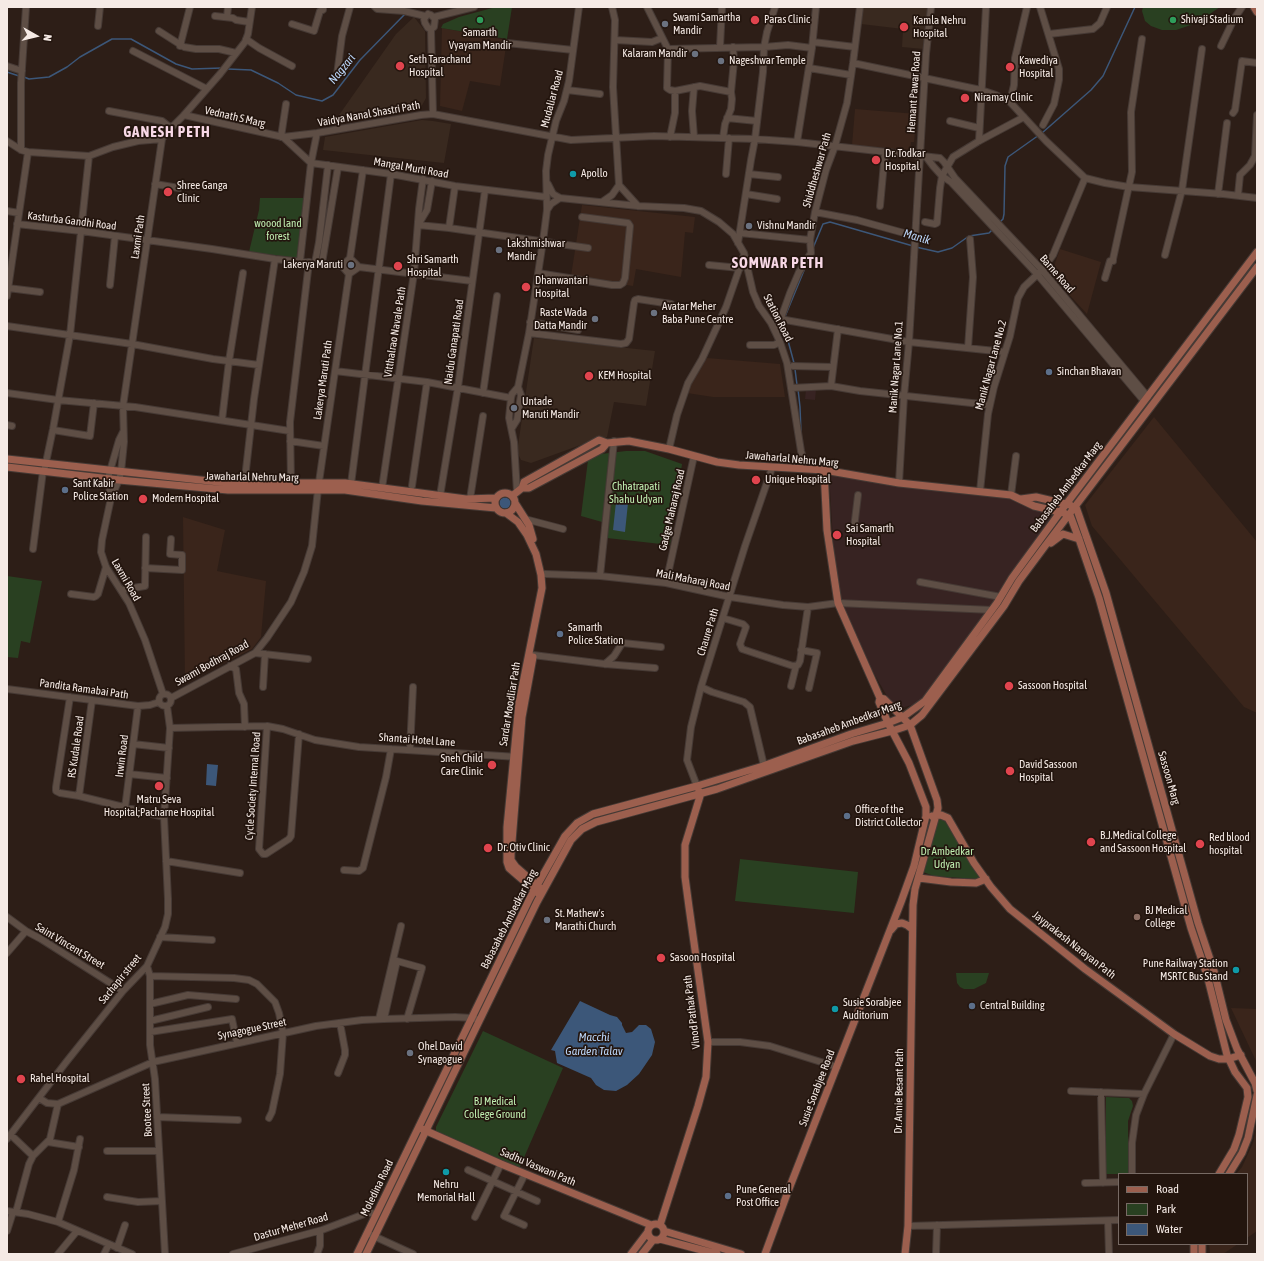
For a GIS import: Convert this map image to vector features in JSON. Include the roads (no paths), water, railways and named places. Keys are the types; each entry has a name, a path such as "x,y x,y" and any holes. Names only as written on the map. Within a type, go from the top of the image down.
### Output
{"main road":[{"path":"1254,7 1257,12"},
{"name":"Babasaheb Ambedkar Marg","path":"764,769 851,734 903,717 925,701 992,610 1012,578 1061,511 1257,252"},
{"name":"Babasaheb Ambedkar Marg","path":"421,1131 476,1019 571,840 582,829 596,822 853,741 892,731 910,724 922,715 932,704 1004,606 1019,581 1045,546 1257,267"},
{"name":"Jawaharlal Nehru Marg","path":"611,442 629,441 669,449 693,461 732,464 770,474 806,469 824,470 899,483 1011,495 1034,506 1061,511 1070,515"},
{"path":"517,495 503,492 498,495 495,502 496,508 501,512 506,513 512,510 517,495 602,449 611,442"},
{"name":"Jawaharlal Nehru Marg","path":"7,459 46,463 109,475"},
{"name":"Jawaharlal Nehru Marg","path":"7,467 244,487 351,484 470,499 496,498"},
{"path":"824,470 827,530 838,603 880,698 879,702 888,723 909,763 926,807 926,816 937,815 937,800 910,724 884,699 880,698"},
{"name":"Jawaharlal Nehru Marg","path":"244,487 291,483 351,490 422,501 496,508"},
{"name":"Sardar Moodliar Path","path":"517,495 532,520 529,533 541,575 542,588 519,703 515,757 511,860 542,893"},
{"path":"1021,500 1036,497 1068,503 1076,507"},
{"name":"Sassoon Marg","path":"1076,507 1106,593 1198,923 1214,971 1226,1020 1237,1049 1256,1083 1257,1091"},
{"name":"Sardar Moodliar Path","path":"506,513 529,533 545,574 544,592 515,757"},
{"name":"Sassoon Marg","path":"1070,515 1080,539 1099,598 1191,928 1207,975 1228,1059 1235,1072 1247,1088 1248,1097 1246,1109 1239,1135 1234,1149 1220,1173"},
{"path":"1045,546 1063,534 1080,539"},
{"name":"Babasaheb Ambedkar Marg","path":"476,1019 536,888 565,836 577,823 593,814 699,790"},
{"name":"Vinod Pathak Path","path":"662,1228 706,1076 708,1042 692,934 685,872 685,845 699,790"},
{"name":"Dr. Annie Besant Path","path":"905,1254 908,1226 912,929 915,889 937,815"},
{"name":"Jayprakash Narayan Path","path":"937,815 948,818 969,854 986,879 1010,909 1085,969 1174,1034 1210,1056 1219,1059 1228,1059"},
{"name":"Susie Sorabjee Road","path":"765,1254 914,866 926,816"},
{"path":"919,878 950,882 976,883 986,879"},
{"path":"890,930 896,924 902,923 912,929"},
{"path":"1228,1059 1241,1055"},
{"path":"1230,1173 1242,1153 1248,1138 1257,1095"},
{"name":"Sadhu Vaswani Path","path":"421,1131 649,1229"},
{"name":"Moledina Road","path":"357,1254 421,1131"},
{"name":"Moledina Road","path":"366,1254 421,1131"},
{"path":"631,1254 649,1229 655,1224 662,1228 741,1254"},
{"path":"642,1254 663,1236 662,1228"},
{"path":"649,1229 649,1238 717,1254"}],"street":[{"path":"21,150 21,82 26,7"},
{"path":"98,26 100,7"},
{"path":"180,46 190,7"},
{"path":"227,17 228,7"},
{"path":"7,141 21,150 28,152 89,156 138,141 162,138 184,115 245,42 252,7"},
{"path":"292,24 314,30 320,11 323,10 323,7"},
{"path":"337,75 342,36 350,7"},
{"path":"375,7 377,9 407,12 425,16 428,14 434,17 474,7"},
{"name":"Mudaliar Road","path":"546,197 548,154 556,121 567,90 579,7"},
{"path":"602,202 612,195 619,185 613,87 615,20 612,7"},
{"path":"647,7 668,49 667,88 675,91 700,86 731,92"},
{"path":"720,47 722,7"},
{"path":"738,243 755,139 764,47 775,7"},
{"path":"797,142 809,68 816,7"},
{"name":"Shiddheshwar Path","path":"776,332 783,319 799,272 811,253 810,240 815,212 847,102 852,75 860,7"},
{"name":"Hemant Pawar Road","path":"920,155 931,7"},
{"path":"979,141 986,7"},
{"path":"1010,102 1014,85 1015,58 1027,7"},
{"path":"1040,7 1059,69 1059,80 1054,104 1043,125"},
{"path":"1049,34 1093,29 1100,23 1107,7"},
{"path":"1221,46 1234,19 1242,7"},
{"path":"215,16 250,22"},
{"path":"425,16 425,23 428,28 431,29"},
{"path":"433,114 431,29 434,27 434,17"},
{"path":"159,31 180,46 196,49 219,49 236,53"},
{"path":"615,40 652,42 662,38"},
{"path":"1105,278 1110,261 1113,261 1132,172 1131,112 1142,38"},
{"path":"246,39 292,66"},
{"path":"507,42 573,50"},
{"path":"668,49 788,45 855,47"},
{"path":"726,174 727,118 731,109 732,99 731,92 734,61 733,47"},
{"path":"1165,255 1182,190 1202,49"},
{"path":"132,51 207,88"},
{"path":"1233,113 1235,110 1242,61 1257,63"},
{"path":"853,63 981,90 996,95 1010,102 1046,141 1085,178 1129,187 1182,190 1257,198"},
{"path":"7,66 22,72"},
{"path":"809,68 852,75"},
{"path":"694,87 692,111 694,137"},
{"path":"567,90 600,94"},
{"path":"670,136 674,113 675,91"},
{"path":"286,104 282,137 311,163"},
{"path":"109,111 162,120 171,128"},
{"name":"Vaidya Nanal Shastri Path","path":"282,137 317,133 433,114 571,140 670,136 755,139 920,155 928,158"},
{"name":"Vednath S Marg","path":"184,115 282,137"},
{"path":"1238,195 1240,174 1250,165 1255,156 1257,115"},
{"path":"925,222 937,223 942,176 953,157 1024,117"},
{"path":"727,118 757,121"},
{"path":"950,121 979,128"},
{"path":"1218,194 1227,123"},
{"path":"300,261 311,163 317,133"},
{"name":"Laxmi Path","path":"111,498 120,476 124,442 123,406 162,138"},
{"path":"7,296 28,152"},
{"path":"880,206 885,152"},
{"path":"815,212 857,220 915,238 920,155"},
{"path":"33,549 44,471 70,335 89,156"},
{"name":"Barne Road","path":"928,158 940,158 996,226"},
{"name":"Barne Road","path":"928,158 942,176 951,182 996,226 1039,272 1146,399"},
{"name":"Mangal Murti Road","path":"311,163 391,174 455,186 546,197"},
{"path":"291,483 290,431 312,262 319,242 328,165"},
{"path":"322,263 338,167"},
{"path":"359,267 349,274 342,266 350,258 363,170"},
{"path":"351,484 391,174"},
{"path":"749,174 778,177"},
{"name":"Manik Nagar Lane No.2","path":"980,491 990,405 1018,298 1024,287 1053,255 1085,178"},
{"name":"Vitthalrao Navale Path","path":"382,488 414,273 423,180"},
{"path":"432,181 427,210 418,225 479,232 588,248"},
{"path":"547,182 553,194 560,198 551,204 547,210"},
{"path":"155,184 179,188"},
{"path":"619,185 638,206"},
{"path":"449,228 455,186"},
{"name":"Naidu Ganapati Road","path":"440,496 458,387 484,190"},
{"path":"746,194 777,199"},
{"name":"Sardar Moodliar Path","path":"517,495 512,428 509,418 512,394 518,387 529,333 547,210 546,197"},
{"name":"Station Road","path":"560,198 638,206 684,208 701,211 719,222 733,234 744,253 753,292 776,332 795,388 800,441 806,469"},
{"path":"7,211 19,213"},
{"path":"538,273 612,285 620,285 623,283 625,278 630,226 628,223 582,216"},
{"name":"Kasturba Gandhi Road","path":"17,224 81,231 275,259 342,266"},
{"path":"740,233 810,240"},
{"path":"110,285 115,236"},
{"name":"Manik Nagar Lane No.1","path":"899,483 915,238"},
{"path":"968,348 973,277 970,239"},
{"path":"669,449 677,416 688,383 718,327 744,253"},
{"path":"350,258 359,267 472,281"},
{"path":"244,487 259,365 275,259"},
{"path":"709,265 740,268"},
{"path":"222,420 229,361 243,273"},
{"name":"Lakerya Maruti Path","path":"318,486 349,274"},
{"path":"8,288 40,292"},
{"path":"483,393 497,296"},
{"path":"529,333 621,344 626,343 629,339 635,300 638,298 671,304"},
{"path":"783,319 909,342 1005,352"},
{"path":"530,322 578,330"},
{"path":"7,326 132,344 259,365"},
{"path":"831,386 838,329"},
{"path":"750,345 774,345 780,342"},
{"path":"794,366 833,367"},
{"path":"335,371 427,382 512,398"},
{"path":"412,486 427,382"},
{"path":"795,388 831,386 860,391 990,405"},
{"name":"Sardar Moodliar Path","path":"512,428 517,420 520,402 521,395 518,387"},
{"path":"7,393 58,400 123,406 290,431"},
{"path":"53,430 90,436 94,403"},
{"path":"470,499 483,416"},
{"path":"109,475 119,440 123,432"},
{"path":"290,441 324,446"},
{"path":"600,576 611,442"},
{"path":"1011,495 1016,456"},
{"name":"Gadge Maharaj Road","path":"666,584 693,461"},
{"name":"Chaure Path","path":"701,687 770,474"},
{"name":"Laxmi Road","path":"109,475 111,498 101,552 106,568 129,603 145,640 163,694"},
{"name":"Swami Bodhraj Road","path":"171,698 255,653 267,638 291,602 304,572 312,546 318,486"},
{"path":"854,528 858,495"},
{"path":"532,520 564,528"},
{"path":"121,590 145,586 146,537"},
{"path":"145,568 182,570 182,555 170,554 171,539"},
{"path":"71,594 96,596 106,568"},
{"name":"Mali Maharaj Road","path":"545,574 600,576 666,584 730,597 783,605 808,607 838,603 992,610"},
{"path":"920,582 1001,597"},
{"path":"791,686 796,666 800,660 808,607"},
{"path":"723,618 743,624 746,627 740,644 742,649 796,666"},
{"path":"605,664 614,656 623,643 661,647"},
{"path":"801,650 817,653 809,688"},
{"path":"255,653 308,659"},
{"path":"263,688 265,654"},
{"path":"533,655 605,664 655,668"},
{"path":"230,666 236,669 239,693 244,704 245,726"},
{"path":"410,750 413,687"},
{"path":"699,790 687,760 691,727 701,687 744,702 750,707 764,769"},
{"name":"Pandita Ramabai Path","path":"7,689 138,706 150,705 159,702"},
{"path":"163,694 168,695 171,698 171,702 167,706 162,706 159,702 159,697 163,694"},
{"path":"70,697 56,791 164,817"},
{"name":"RS Kudale Road","path":"79,796 92,700"},
{"name":"Irwin Road","path":"125,808 138,706"},
{"name":"Sachapir street","path":"9,1137 123,991 147,966 165,927 168,914 164,817 170,728 167,706"},
{"name":"Shantai Hotel Lane","path":"170,728 267,726 282,729 312,739 358,746 515,757"},
{"name":"Cycle Society Internal Road","path":"267,726 259,849 263,854 266,854 289,839 291,836 299,734"},
{"path":"133,744 169,748"},
{"path":"344,870 359,871 364,868 386,777 391,749"},
{"path":"129,774 167,778"},
{"path":"166,861 240,873"},
{"name":"Saint Vincent Street","path":"7,917 26,931 123,991"},
{"path":"382,1019 401,926"},
{"path":"7,953 26,931"},
{"path":"160,937 212,940"},
{"path":"382,1019 397,961 422,968 407,1019"},
{"name":"Bootee Street","path":"147,966 150,976 150,1046 153,1062 157,1117 165,1254"},
{"path":"150,976 234,978 249,980 257,984 275,1002 283,1033 280,1074 272,1112 269,1118"},
{"path":"150,1004 188,995 236,999"},
{"path":"150,1021 208,1007"},
{"name":"Synagogue Street","path":"58,1104 153,1062 316,1026 382,1019 455,1017 476,1019"},
{"path":"150,1032 232,1019 237,1043"},
{"path":"338,1074 344,1061 345,1050 340,1023"},
{"path":"1132,1173 1133,1126 1136,1115 1144,1094 1174,1034"},
{"path":"708,1042 740,1042 770,1046 837,1067"},
{"path":"1071,1091 1144,1094"},
{"path":"1101,1092 1103,1183"},
{"path":"7,1231 29,1164 33,1156 50,1139 58,1104 47,1103 39,1098"},
{"path":"157,1117 238,1120"},
{"path":"9,1137 33,1156"},
{"path":"58,1222 70,1185 80,1139"},
{"path":"48,1142 79,1147"},
{"path":"107,1150 159,1150"},
{"path":"475,1217 500,1166"},
{"path":"468,1170 537,1201"},
{"path":"524,1176 504,1216 524,1225"},
{"path":"1085,1183 1118,1182"},
{"path":"107,1197 138,1202 162,1201"},
{"path":"12,1212 58,1222 132,1254"},
{"name":"Dastur Meher Road","path":"233,1254 320,1231 367,1213 376,1215"},
{"path":"908,1226 1118,1220"},
{"path":"1108,1221 1109,1254"},
{"path":"936,1254 937,1225"},
{"path":"117,1248 125,1226"},
{"path":"58,1254 77,1231"},
{"path":"317,1254 320,1246 320,1231"},
{"path":"367,1233 413,1254"},
{"path":"104,1254 109,1244"}],"water":[{"path":"503,498 507,498 509,499 509,507 503,508 500,505 500,501"},
{"path":"616,502 628,503 625,532 613,530"},
{"path":"207,764 218,765 216,786 206,785"},
{"name":"Macchi Garden Talav","path":"580,1001 617,1017 622,1023 626,1033 632,1032 639,1025 646,1025 651,1029 655,1042 652,1055 639,1074 627,1085 616,1091 604,1090 596,1085 591,1078 557,1063 555,1051 551,1050"}],"waterway":[{"name":"Manik","path":"1042,133 1091,90 1103,76 1135,7"},
{"name":"Nagzari","path":"228,69 251,70 278,83 296,95 322,101 333,95 360,60 405,14"},
{"path":"24,77 29,79 49,77 112,39 131,39 176,64 192,69 222,68"},
{"path":"7,72 19,76"},
{"name":"Manik","path":"1000,222 1003,219 1004,214 1005,166 1008,157 1039,135"},
{"name":"Manik","path":"813,248 823,224 830,222 913,246"},
{"name":"Manik","path":"916,247 938,252 952,248 969,236 989,233 993,229"},
{"name":"Manik","path":"784,319 805,268"},
{"name":"Manik","path":"783,322 794,363"},
{"name":"Manik","path":"795,369 797,385"},
{"name":"Manik","path":"798,389 801,433"}],"place":[{"name":"Samarth Vyayam Mandir","path":"480,20"},
{"name":"Paras Clinic","path":"755,20"},
{"name":"Shivaji Stadium","path":"1173,20"},
{"name":"Swami Samartha Mandir","path":"665,24"},
{"name":"Kamla Nehru Hospital","path":"904,27"},
{"name":"Kalaram Mandir","path":"695,54"},
{"name":"Nageshwar Temple","path":"721,61"},
{"name":"Seth Tarachand Hospital","path":"400,66"},
{"name":"Kawediya Hospital","path":"1010,67"},
{"name":"Niramay Clinic","path":"965,98"},
{"name":"Dr. Todkar Hospital","path":"876,160"},
{"name":"Apollo","path":"573,174"},
{"name":"Shree Ganga Clinic","path":"168,192"},
{"name":"Vishnu Mandir","path":"749,226"},
{"name":"Lakshmishwar Mandir","path":"499,250"},
{"name":"Lakerya Maruti","path":"351,265"},
{"name":"Shri Samarth Hospital","path":"398,266"},
{"name":"Dhanwantari Hospital","path":"526,287"},
{"name":"Avatar Meher Baba Pune Centre","path":"654,313"},
{"name":"Raste Wada Datta Mandir","path":"595,319"},
{"name":"Sinchan Bhavan","path":"1049,372"},
{"name":"KEM Hospital","path":"589,376"},
{"name":"Untade Maruti Mandir","path":"514,408"},
{"name":"Unique Hospital","path":"756,480"},
{"name":"Sant Kabir Police Station","path":"65,490"},
{"name":"Modern Hospital","path":"143,499"},
{"name":"Sai Samarth Hospital","path":"837,535"},
{"name":"Samarth Police Station","path":"560,634"},
{"name":"Sassoon Hospital","path":"1009,686"},
{"name":"Sneh Child Care Clinic","path":"492,765"},
{"name":"David Sassoon Hospital","path":"1010,771"},
{"name":"Matru Seva Hospital;Pacharne Hospital","path":"159,786"},
{"name":"Office of the District Collector","path":"847,816"},
{"name":"B.J.Medical College and Sassoon Hospital","path":"1091,842"},
{"name":"Red blood hospital","path":"1200,844"},
{"name":"Dr. Otiv Clinic","path":"488,848"},
{"name":"BJ Medical College","path":"1137,917"},
{"name":"St. Mathew's Marathi Church","path":"547,920"},
{"name":"Sasoon Hospital","path":"661,958"},
{"name":"Pune Railway Station MSRTC Bus Stand","path":"1236,970"},
{"name":"Central Building","path":"972,1006"},
{"name":"Susie Sorabjee Auditorium","path":"835,1009"},
{"name":"Ohel David Synagogue","path":"410,1053"},
{"name":"Rahel Hospital","path":"21,1079"},
{"name":"Nehru Memorial Hall","path":"446,1172"},
{"name":"Pune General Post Office","path":"728,1196"}],"district":[{"name":"GANESH PETH","path":"167,132"},
{"name":"SOMWAR PETH","path":"778,263"}],"park label":[{"name":"woood land forest","path":"278,230"},
{"name":"Chhatrapati Shahu Udyan","path":"636,493"},
{"name":"Dr Ambedkar Udyan","path":"947,858"},
{"name":"BJ Medical College Ground","path":"495,1108"}]}
